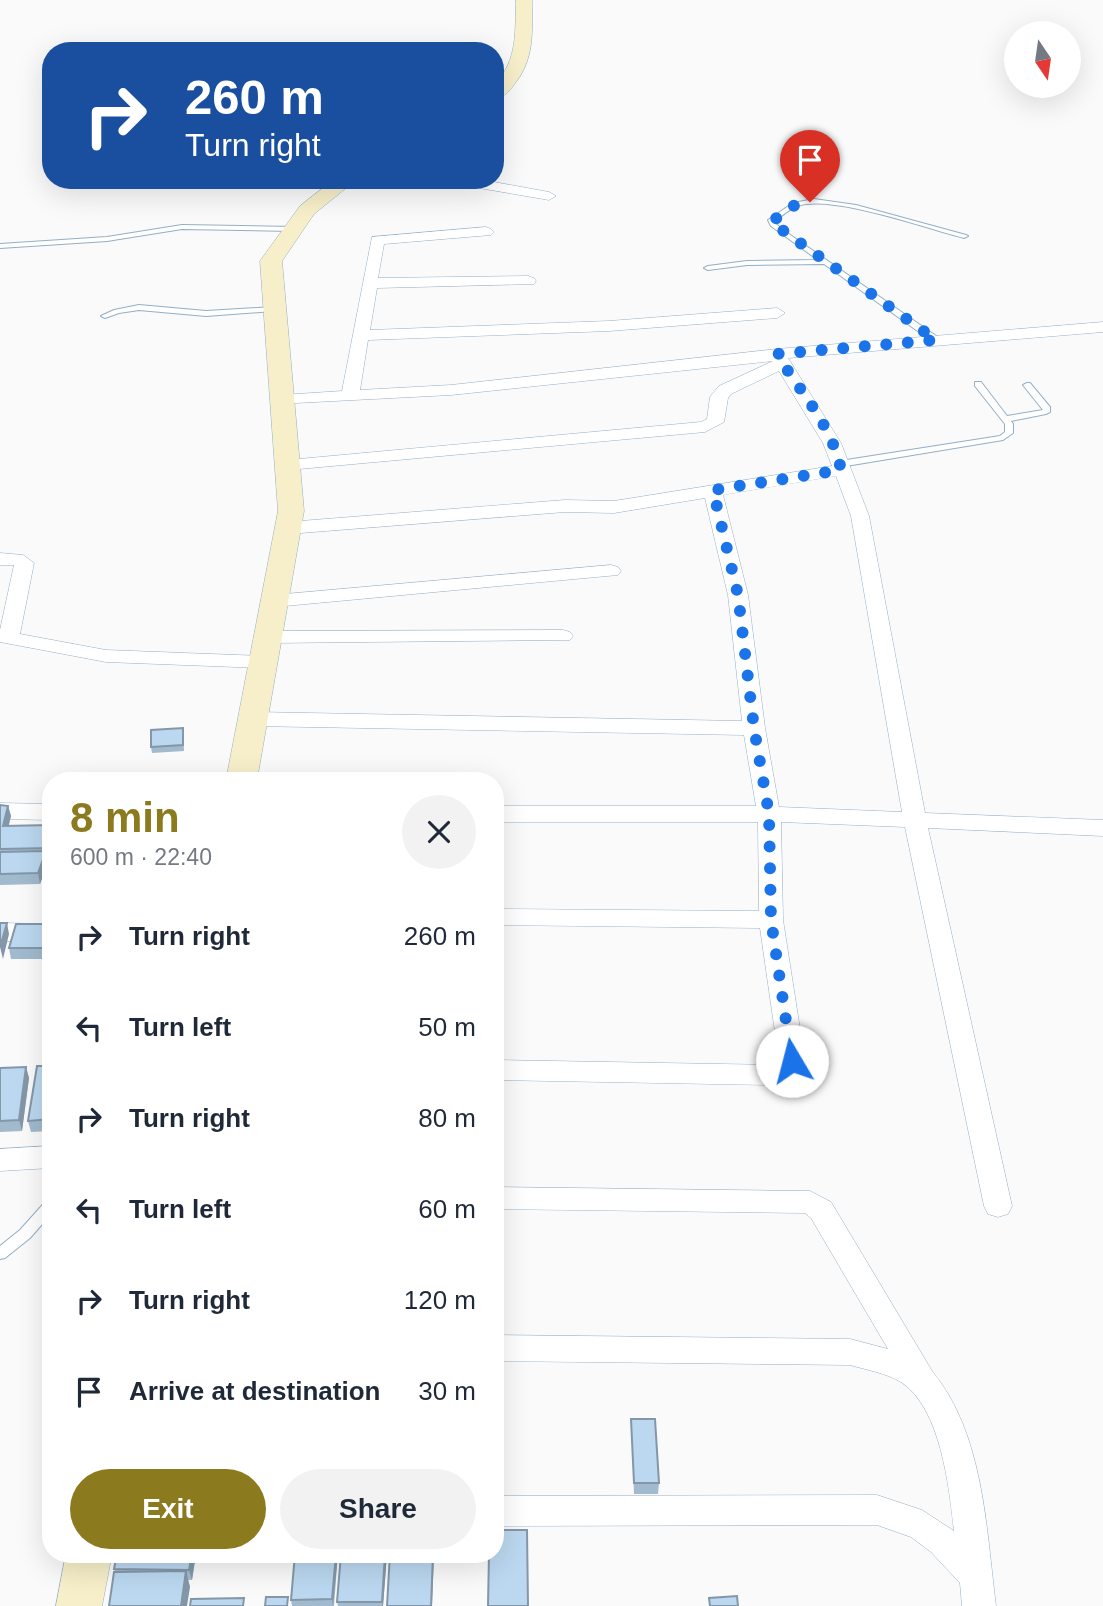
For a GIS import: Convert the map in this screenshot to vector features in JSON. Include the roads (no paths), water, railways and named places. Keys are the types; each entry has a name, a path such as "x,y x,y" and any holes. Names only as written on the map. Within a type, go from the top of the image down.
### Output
{"main road":[{"path":"504,86 513,78 523,57 524,0"},
{"path":"243,772 291,511 271,261 307,210 334,189"},
{"path":"79,1606 87,1563"}],"street":[{"path":"504,188 549,196"},
{"path":"350,396 379,239 486,232"},
{"path":"369,283 528,281"},
{"path":"360,335 609,326 777,313"},
{"path":"282,400 452,390 936,340 1103,327"},
{"path":"288,465 705,427 715,422 719,397 725,390 780,358"},
{"path":"780,358 814,411 841,467 860,516 915,820 998,1206"},
{"path":"288,528 565,506 598,508 841,467"},
{"path":"504,1070 783,1074 792,1061 771,920 769,814 754,728 738,595 713,490"},
{"path":"0,559 16,559 24,563 4,636 106,656 563,636"},
{"path":"274,601 611,571"},
{"path":"253,719 754,728"},
{"path":"0,811 42,812"},
{"path":"504,814 769,814 1102,832"},
{"path":"504,917 771,920"},
{"path":"0,932 42,933"},
{"path":"0,1160 42,1158"},
{"path":"504,1199 810,1202 821,1210 920,1378 940,1402 956,1444 977,1591"},
{"path":"504,1348 850,1352 890,1363 920,1378"},
{"path":"504,1511 877,1510 907,1517 935,1532 977,1591"}],"lane":[{"path":"936,340 773,225 771,220 795,205 810,202 891,216 964,236"},
{"path":"0,246 94,240 182,227 293,229"},
{"path":"708,268 747,263 826,262"},
{"path":"105,316 115,311 142,306 196,313 274,309"},
{"path":"841,467 1003,438 1009,433 1009,424 978,384"},
{"path":"1005,419 1046,412 1047,409 1027,385"},
{"path":"0,1254 25,1234 42,1215"}]}
